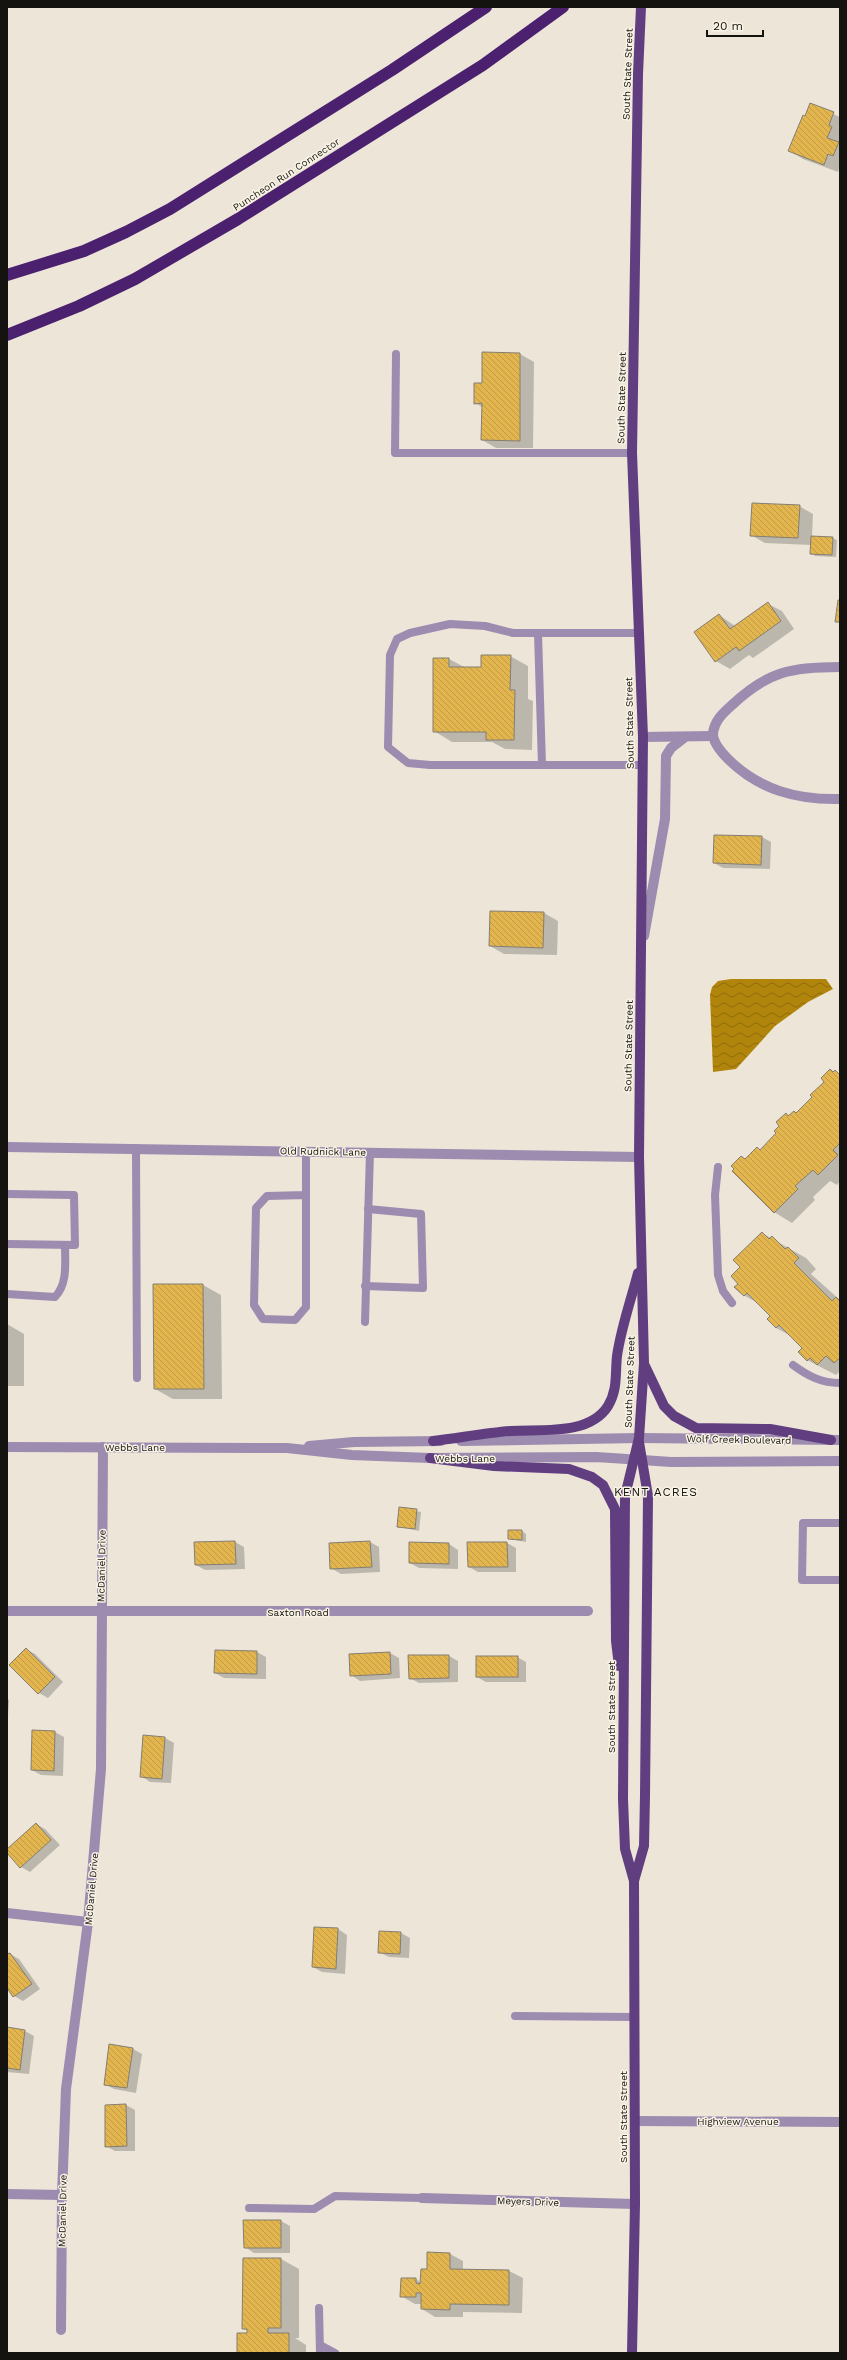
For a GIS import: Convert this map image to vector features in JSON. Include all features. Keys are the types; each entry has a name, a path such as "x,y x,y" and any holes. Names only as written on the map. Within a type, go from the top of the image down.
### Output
{"highway":[{"path":"7,275 84,251 126,232 170,208 392,70 486,7"},
{"name":"Puncheon Run Connector","path":"7,335 79,306 135,279 238,219 483,65 563,7"}],"main road":[{"name":"South State Street","path":"632,2353 635,2204 634,1881 625,1849 624,1706 625,1496 638,1460 644,1363 638,1157 643,737 632,452 638,82 641,7"},
{"path":"433,1441 511,1431 564,1429 589,1422 601,1415 608,1406 616,1386 617,1356 641,1259"},
{"path":"644,1363 664,1406 674,1416 696,1428 770,1429 835,1440"},
{"path":"430,1458 494,1466 569,1469 592,1477 603,1485 615,1509 616,1642 624,1706"},
{"name":"South State Street","path":"634,1881 644,1846 645,1817 648,1496 638,1460"}],"street":[{"path":"840,667 806,667 773,675 746,691 721,715 715,725 713,736 722,753 736,766 770,788 798,797 840,799"},
{"path":"643,737 713,736"},
{"path":"641,952 665,819 666,756 671,748 685,737"},
{"name":"Old Rudnick Lane","path":"7,1147 638,1157"},
{"name":"Webbs Lane","path":"7,1447 288,1448 354,1442 639,1438"},
{"name":"Wolf Creek Boulevard","path":"639,1438 835,1440"},
{"name":"McDaniel Drive","path":"61,2330 62,2195 66,2089 88,1922 101,1769 103,1447"},
{"name":"Webbs Lane","path":"288,1448 352,1455 430,1458 596,1457 638,1460"},
{"path":"638,1460 840,1461"},
{"name":"Saxton Road","path":"7,1611 588,1611"},
{"path":"7,1914 88,1922"},
{"name":"Highview Avenue","path":"635,2121 840,2122"},
{"path":"7,2194 62,2195"},
{"name":"Meyers Drive","path":"422,2198 635,2204"}],"lane":[{"path":"396,354 395,453 632,452"},
{"path":"639,633 513,633 485,626 450,624 410,633 397,639 390,655 388,747 408,763 430,765 643,765"},
{"path":"538,633 542,765"},
{"path":"136,1148 136,1378"},
{"path":"306,1151 306,1195 306,1307 295,1320 263,1319 254,1305 256,1208 267,1196 306,1195"},
{"path":"364,1322 370,1152"},
{"path":"718,1167 715,1195 718,1276 723,1291 732,1303"},
{"path":"7,1194 74,1195 75,1245 7,1244"},
{"path":"365,1286 423,1288 420,1214 368,1209"},
{"path":"7,1294 55,1297 61,1291 64,1282 65,1245"},
{"path":"793,1364 806,1375 822,1382 840,1383"},
{"path":"840,1523 803,1523 802,1580 840,1580"},
{"path":"515,2016 634,2017"},
{"path":"249,2208 314,2209 335,2196 422,2198"},
{"path":"319,2308 320,2349 335,2353"}],"water":[{"path":"731,979 826,979 833,989 808,1002 775,1026 736,1069 713,1072 710,995 712,987 718,981"}],"building":[{"path":"810,103 834,112 829,125 832,127 827,138 839,142 833,156 828,154 824,165 788,151 803,115 805,116"},
{"path":"482,352 520,353 520,441 481,440 482,403 474,404 474,383 482,383"},
{"path":"752,503 800,505 798,538 750,536"},
{"path":"811,536 833,537 832,555 810,554"},
{"path":"838,600 840,600 840,622 835,622"},
{"path":"768,602 781,621 739,651 736,647 715,662 694,632 719,614 730,629"},
{"path":"481,655 511,655 510,690 515,690 514,740 486,740 486,732 433,732 433,658 449,658 449,667 481,667"},
{"path":"714,835 762,836 761,865 713,863"},
{"path":"490,911 544,912 543,948 489,946"},
{"path":"830,1069 833,1072 835,1070 840,1075 840,1143 833,1150 838,1155 818,1175 813,1170 795,1186 798,1189 774,1213 732,1171 734,1169 731,1166 741,1156 745,1159 757,1147 760,1150 776,1133 774,1131 779,1126 776,1122 786,1113 788,1116 794,1111 796,1113 812,1097 810,1095 824,1082 821,1078"},
{"path":"762,1232 769,1239 772,1236 785,1249 788,1247 799,1258 794,1263 832,1301 836,1297 840,1301 840,1358 834,1363 826,1356 817,1365 810,1358 807,1361 798,1352 802,1348 779,1325 776,1328 767,1319 770,1316 747,1293 744,1296 734,1287 738,1284 731,1276 740,1267 733,1260"},
{"path":"153,1284 203,1284 204,1389 154,1389"},
{"path":"399,1507 417,1509 415,1529 397,1527"},
{"path":"508,1530 522,1530 522,1540 508,1539"},
{"path":"235,1541 236,1564 195,1565 194,1542"},
{"path":"370,1541 372,1567 330,1569 329,1543"},
{"path":"409,1542 449,1543 449,1564 409,1563"},
{"path":"467,1542 507,1542 508,1567 468,1567"},
{"path":"26,1648 55,1677 38,1694 9,1665"},
{"path":"215,1650 257,1651 257,1674 214,1673"},
{"path":"390,1652 391,1674 350,1676 349,1654"},
{"path":"408,1655 449,1655 449,1678 409,1679"},
{"path":"476,1656 518,1656 518,1677 476,1677"},
{"path":"32,1730 55,1731 54,1771 31,1770"},
{"path":"143,1735 165,1737 162,1779 140,1777"},
{"path":"36,1823 51,1840 20,1868 7,1853 7,1849"},
{"path":"314,1927 338,1928 336,1969 312,1967"},
{"path":"379,1931 401,1932 400,1954 378,1953"},
{"path":"10,1953 32,1984 13,1997 7,1988 7,1954"},
{"path":"7,2027 25,2030 20,2070 7,2068"},
{"path":"109,2044 133,2048 127,2088 104,2085"},
{"path":"126,2104 127,2146 105,2147 105,2105"},
{"path":"243,2220 281,2220 281,2248 244,2248"},
{"path":"427,2252 450,2253 450,2269 509,2270 509,2305 450,2304 450,2310 421,2309 421,2293 416,2293 416,2297 400,2297 401,2278 416,2278 416,2283 420,2284 421,2269 427,2269"},
{"path":"243,2258 281,2258 281,2328 268,2328 268,2333 289,2333 289,2353 237,2353 237,2333 247,2333 247,2329 242,2329"}],"district":[{"name":"KENT ACRES","path":"656,1492"}]}
